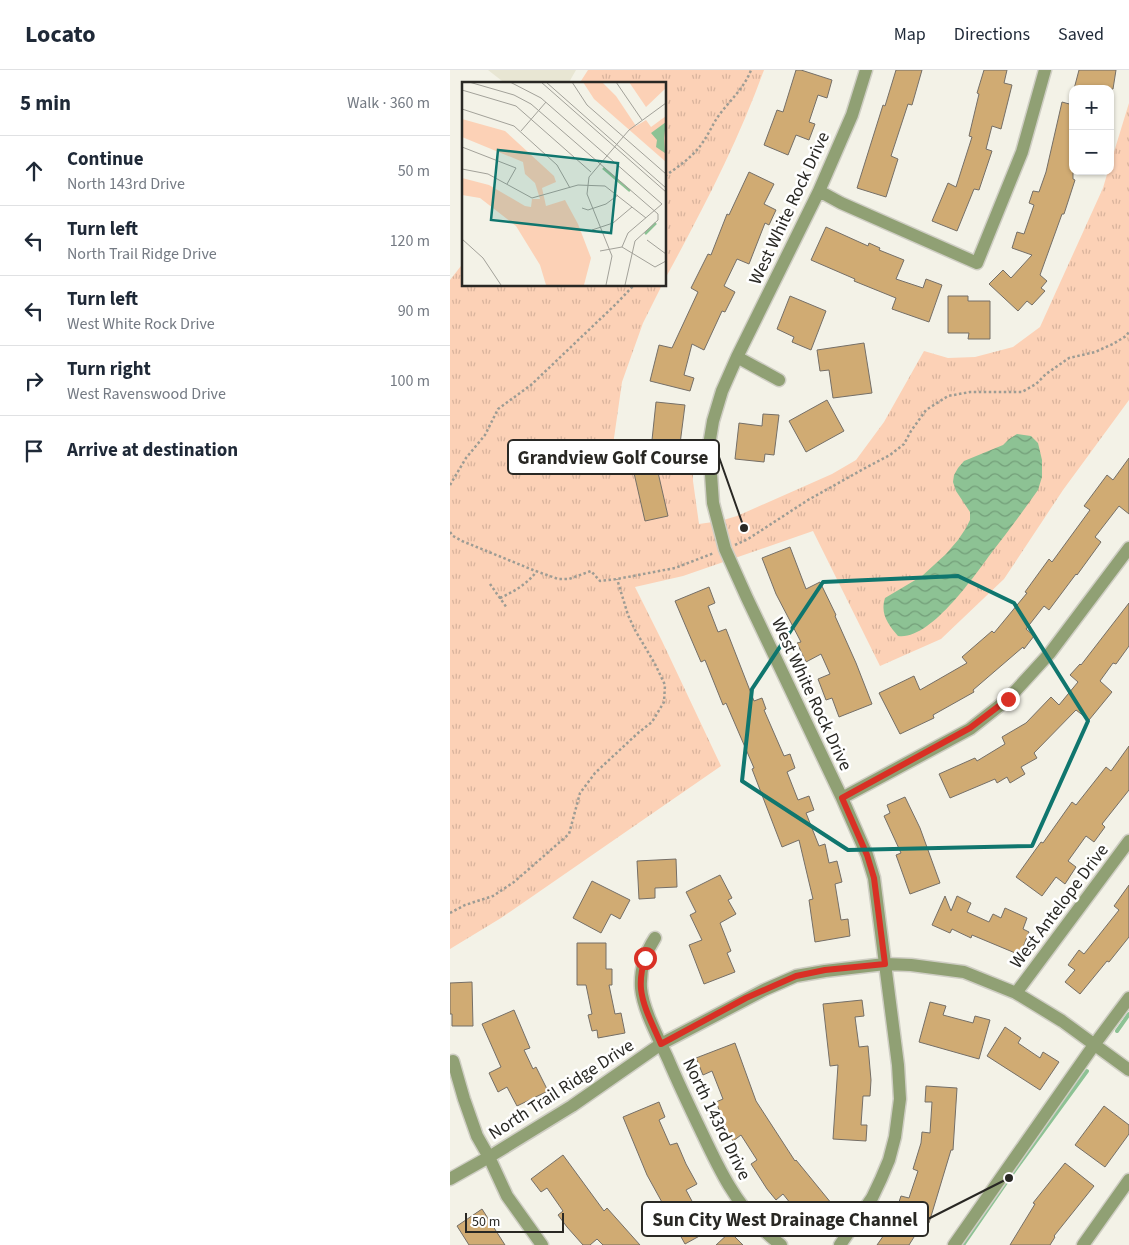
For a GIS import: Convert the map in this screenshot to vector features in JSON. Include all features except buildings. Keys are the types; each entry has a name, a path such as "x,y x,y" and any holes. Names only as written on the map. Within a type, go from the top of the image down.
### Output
{"street":[{"name":"West White Rock Drive","path":"840,1245 872,1198 889,1160 900,1099 898,1065 874,878 867,855 842,798 725,549 712,503 709,446 713,421 722,391 819,191 852,115 866,70"},
{"path":"819,191 841,203 978,263 1022,152 1045,70"},
{"path":"737,357 780,380"},
{"path":"842,798 970,728 1008,699 1050,653 1129,548"},
{"name":"West Antelope Drive","path":"1016,993 1129,841"},
{"name":"North 143rd Drive","path":"655,938 645,958 641,974 641,990 650,1018 718,1168 752,1218 781,1245"},
{"name":"North Trail Ridge Drive","path":"450,1179 572,1106 661,1044 755,994 796,976 825,970 885,964 911,965 964,972 1016,993 1062,1022 1129,1070"},
{"path":"954,1245 1129,998"},
{"path":"453,1061 464,1099 478,1136 507,1196 542,1245"},
{"path":"1083,1245 1129,1180"}],"path":[{"path":"666,175 690,157 704,142 716,119 743,85 751,70"},
{"path":"450,485 466,458 476,448 485,434 498,409 532,385 633,286"},
{"path":"450,532 462,541 558,579 569,579 591,572 600,581 675,568 748,539 808,500 890,455 904,444 926,410 948,396 970,392 1022,392 1036,384 1046,374 1070,358 1095,352 1126,336 1129,332"},
{"path":"500,598 527,583 537,571"},
{"path":"450,913 493,896 527,871 568,834 580,793 595,773 652,722 664,702 665,685 628,615 617,579"},
{"path":"490,584 507,608"}],"highlighted area":[{"path":"958,576 1014,603 1088,721 1032,846 848,850 742,781 752,689 823,582"}],"shaded area":[{"path":"488,70 576,70 569,82 503,82"}],"green space":[{"path":"588,70 764,70 719,176 666,277 666,82 580,82"},
{"path":"1129,103 1129,400 1063,490 1004,579 941,639 880,666 813,531 683,576 635,587 721,766 501,918 450,949 450,280 462,265 462,286 662,286 643,323 622,382 613,445 693,450 693,481 699,524 737,516 832,474 856,460 884,422 924,351 948,358 975,357 1013,347 1040,327 1103,188 1107,175 1114,175 1114,152"}],"water":[{"path":"1017,434 1031,436 1038,443 1042,460 1042,477 1038,490 975,576 951,604 924,628 911,635 898,636 884,614 885,598 922,576 946,554 958,540 970,520 970,512 956,491 953,482 958,468 964,461 1003,445"}],"waterway":[{"path":"1117,1031 1129,1014"},
{"path":"963,1245 1087,1071"}],"place":[{"name":"Grandview Golf Course","path":"744,528"},
{"name":"Sun City West Drainage Channel","path":"1009,1178"}],"route":[{"path":"645,958 641,974 641,990 661,1044 746,998 796,976 825,970 885,964 874,878 867,855 842,798 970,728 1008,699"}]}
